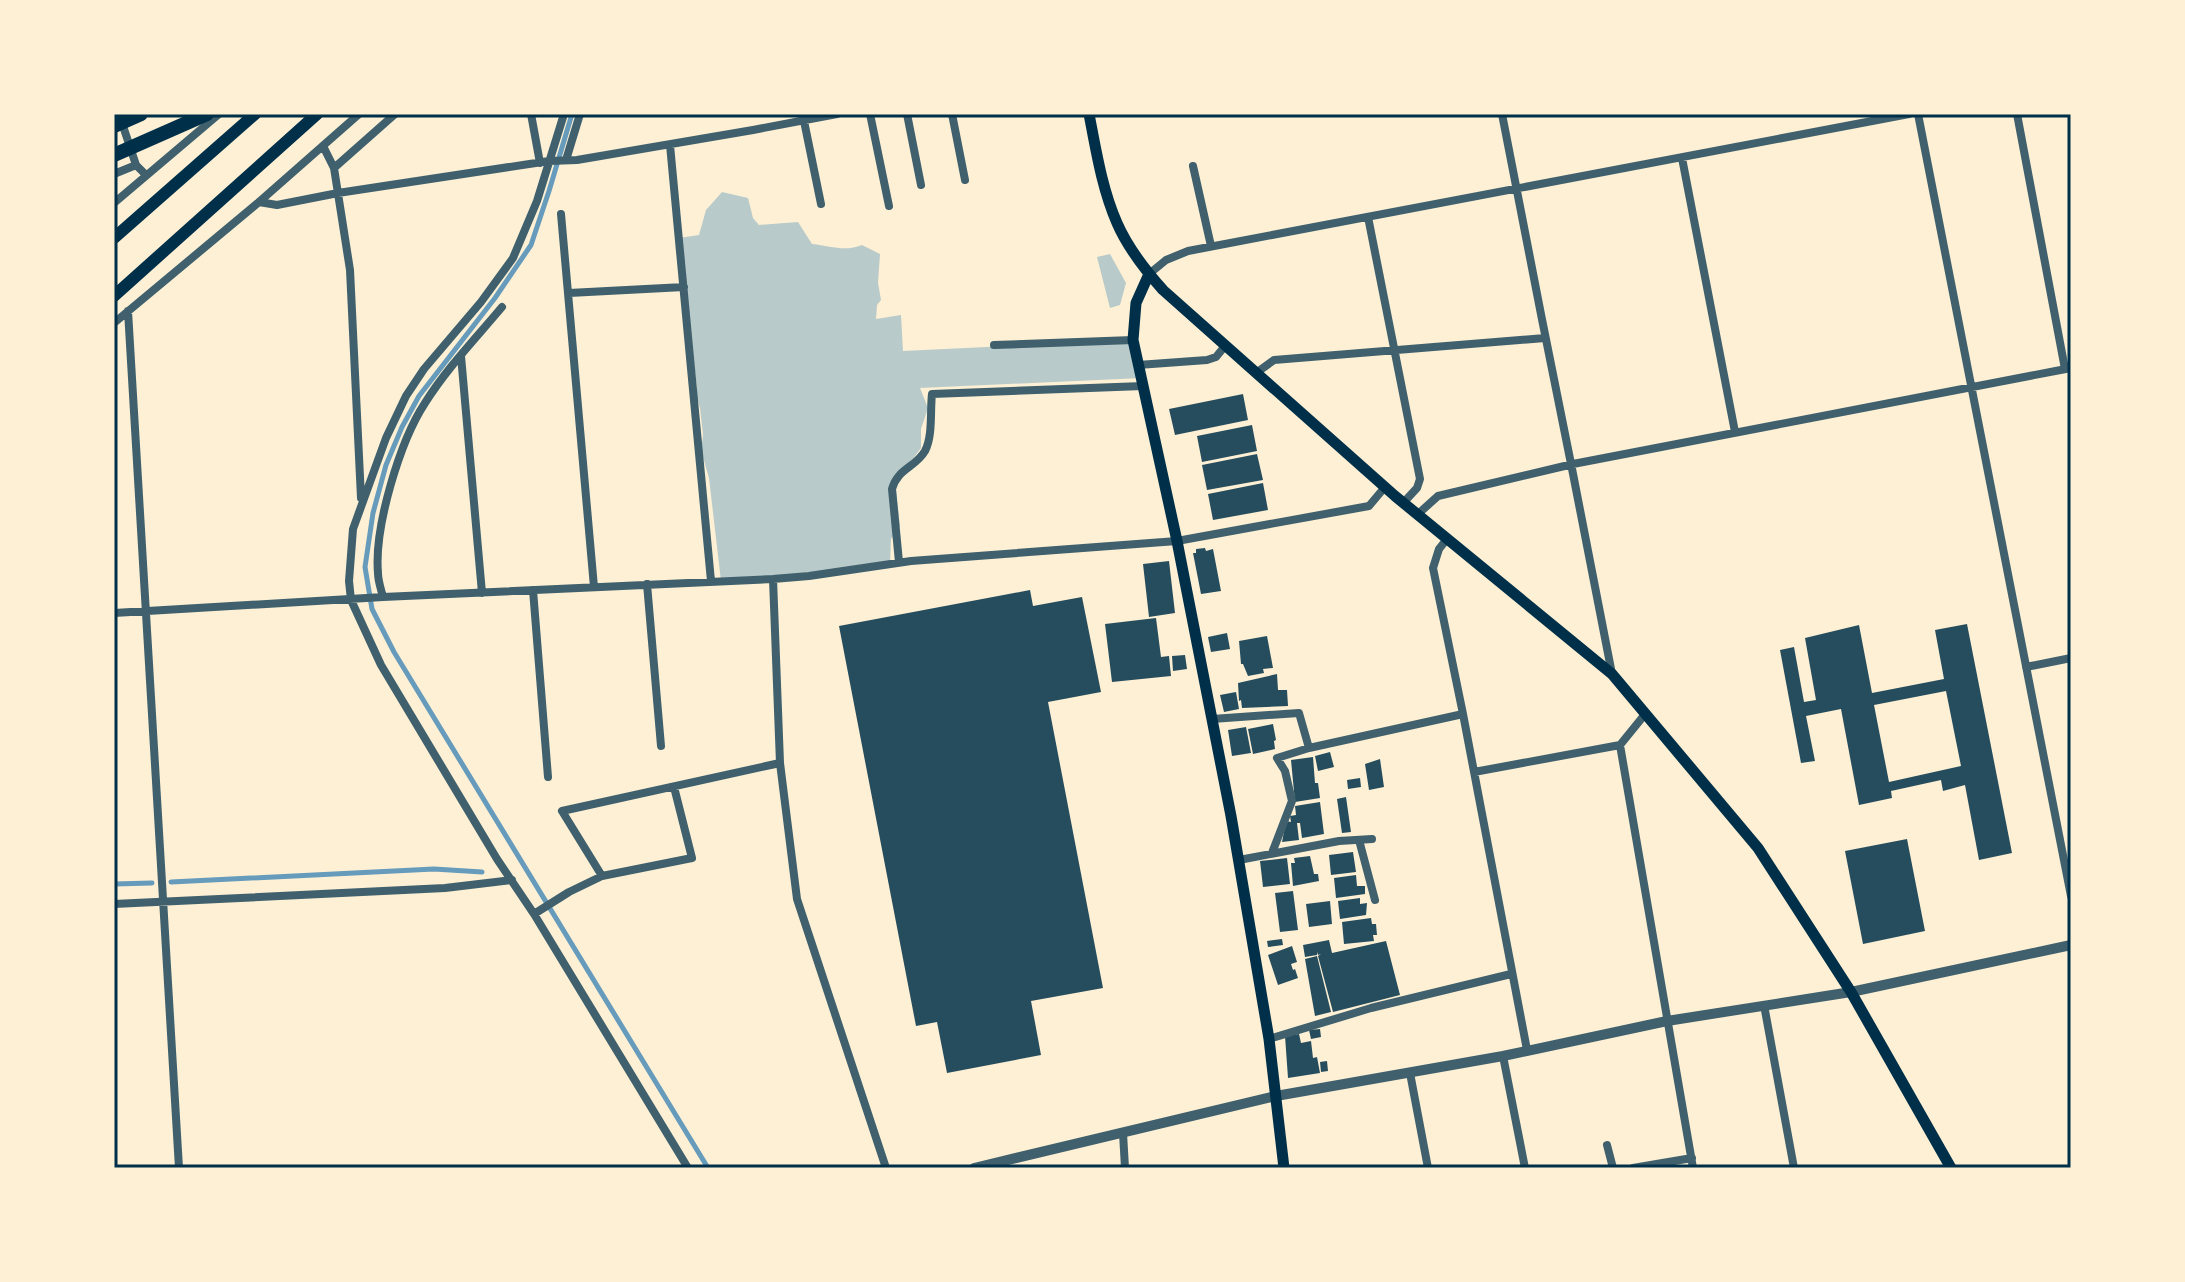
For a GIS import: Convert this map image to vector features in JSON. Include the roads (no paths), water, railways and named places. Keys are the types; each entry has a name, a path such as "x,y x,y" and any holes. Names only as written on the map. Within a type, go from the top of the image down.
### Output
{"highway":[{"path":"114,126 141,114"},
{"path":"114,155 207,114"},
{"path":"114,238 255,114"},
{"path":"114,296 317,114"}],"main road":[{"path":"1089,114 1100,170 1117,224 1149,274 1225,346 1385,487 1612,674 1758,848 1851,992 1951,1168"},
{"path":"1149,274 1136,303 1133,340 1177,541 1239,860 1269,1039 1284,1168"}],"street":[{"path":"119,114 136,165 146,175"},
{"path":"114,203 219,114"},
{"path":"114,323 359,114"},
{"path":"334,168 395,114"},
{"path":"531,114 547,162"},
{"path":"564,114 537,201 513,258 481,302 424,369 406,396 386,438 353,529 349,581 381,665 497,859 537,912 688,1168"},
{"path":"565,160 580,114"},
{"path":"259,202 277,205 338,193 670,145 837,114"},
{"path":"870,114 889,206"},
{"path":"907,114 921,185"},
{"path":"952,114 965,180"},
{"path":"1502,114 1612,674"},
{"path":"1149,274 1166,260 1211,246 1909,114"},
{"path":"1918,114 2071,896"},
{"path":"1418,514 1438,496 1573,464 2068,368 2017,114"},
{"path":"804,121 821,204"},
{"path":"670,145 711,581"},
{"path":"323,146 334,168 350,270 362,503"},
{"path":"1682,158 1735,432"},
{"path":"114,174 136,165"},
{"path":"1193,166 1211,246"},
{"path":"561,214 594,587"},
{"path":"1368,217 1420,479 1417,488 1404,502"},
{"path":"569,293 684,287"},
{"path":"380,597 378,546 381,522 405,446 423,405 502,307"},
{"path":"128,311 179,1168"},
{"path":"1256,373 1274,360 1545,338"},
{"path":"994,345 1133,340"},
{"path":"1138,365 1207,360 1216,357 1225,346"},
{"path":"461,356 482,593"},
{"path":"899,562 892,489 895,478 923,455 928,444 932,394 1143,386"},
{"path":"114,613 773,579 899,562 1177,541 1369,506 1385,487"},
{"path":"1447,539 1439,549 1433,568 1527,1050"},
{"path":"773,579 780,763 797,899 886,1168"},
{"path":"647,584 661,746"},
{"path":"533,590 548,777"},
{"path":"2026,667 2071,658"},
{"path":"1212,719 1299,713 1309,748"},
{"path":"1474,772 1620,745 1646,713"},
{"path":"1272,853 1292,801 1285,771 1277,758 1463,714"},
{"path":"1620,745 1693,1168"},
{"path":"602,876 562,811 780,763"},
{"path":"537,912 602,876 692,858 674,787"},
{"path":"1239,860 1339,841 1372,839"},
{"path":"1359,840 1375,900"},
{"path":"114,904 445,888 512,880"},
{"path":"974,1168 1276,1096 1503,1056 1667,1021 1851,992 2071,945"},
{"path":"1269,1039 1371,1008 1511,974"},
{"path":"1764,1005 1794,1168"},
{"path":"1503,1056 1525,1168"},
{"path":"1410,1073 1428,1168"},
{"path":"1123,1133 1125,1168"},
{"path":"1607,1145 1613,1168"},
{"path":"1633,1168 1692,1158"}],"waterway":[{"path":"572,114 531,245 495,298 419,396 402,427 386,465 373,513 365,567 372,609 394,652 708,1168"},
{"path":"171,882 434,869 482,872"},
{"path":"114,884 152,883"}]}
